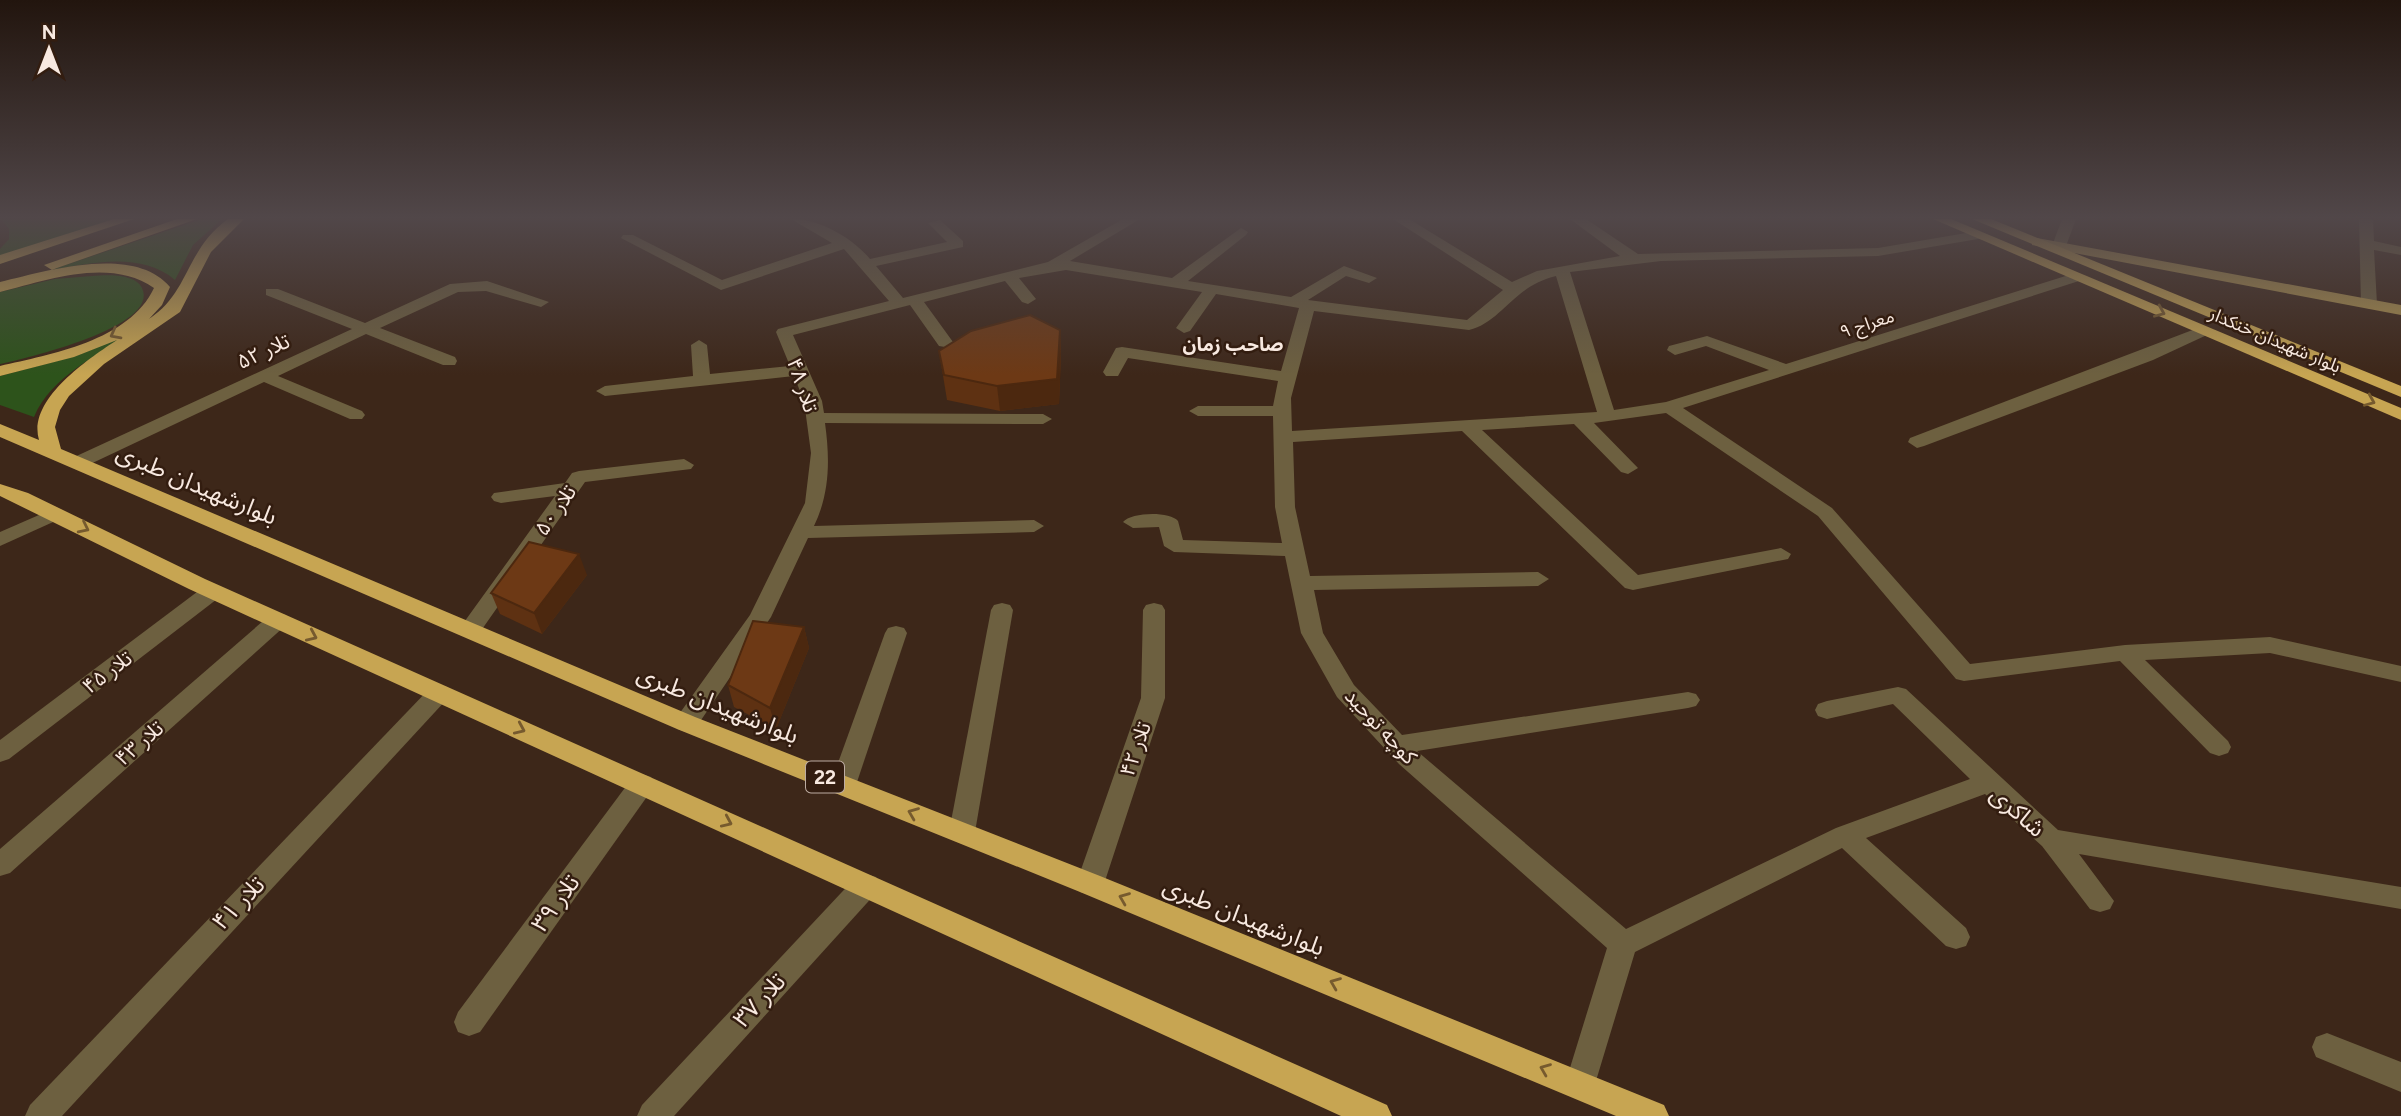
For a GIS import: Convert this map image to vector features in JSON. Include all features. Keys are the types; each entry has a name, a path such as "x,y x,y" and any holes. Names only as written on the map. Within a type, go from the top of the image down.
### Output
{"highway":[{"path":"0,285 40,271"},
{"path":"0,285 81,271"},
{"path":"0,371 51,359 102,340 150,311 159,301 162,287 152,276 136,271"},
{"path":"53,453 46,428 52,407 70,383 174,309 185,294 193,271"},
{"name":"بلوار شهیدان خنکدار","path":"2065,271 2401,415"},
{"name":"بلوار شهیدان خنکدار","path":"2107,271 2401,392"},
{"name":"بلوارشهیدان طبری","path":"0,430 686,723 1090,884 1581,1084 1653,1116"},
{"path":"7,494 55,514 214,591 1376,1116"}],"main road":[{"path":"2193,271 2401,310"}],"street":[{"path":"693,271 721,285 763,271"},
{"path":"874,271 945,342"},
{"name":"تلار ۴۸","path":"686,723 760,617 815,503 820,453 813,401 783,332 1029,271"},
{"path":"1094,271 1301,304 1469,325 1479,320 1512,289 1538,276 1558,271"},
{"path":"1175,283 1190,271"},
{"path":"1301,304 1344,271"},
{"path":"1344,271 1370,278"},
{"path":"1483,271 1512,289"},
{"path":"1562,271 1607,417"},
{"path":"2368,271 2369,304"},
{"path":"1009,276 1028,299"},
{"name":"معراج ۹","path":"1283,437 1607,417 1669,407 2077,277"},
{"name":"تلار ۵۲","path":"77,463 455,287 487,286 541,302"},
{"path":"1184,328 1212,289"},
{"path":"272,292 449,360"},
{"name":"کوچه توحید","path":"1301,304 1283,411 1285,507 1312,632 1345,691 1396,745 1623,944"},
{"path":"1917,442 2147,356 2203,331"},
{"path":"1675,350 1707,341 1786,370"},
{"path":"699,345 702,381"},
{"path":"1112,372 1122,352 1288,377"},
{"path":"605,391 800,370"},
{"path":"264,376 356,415"},
{"path":"1669,407 1825,512 1964,673 2125,653 2270,645 2401,674"},
{"path":"1198,411 1283,411"},
{"path":"815,418 1043,419"},
{"path":"1579,419 1628,468"},
{"path":"1466,426 1633,583 1781,554"},
{"name":"تلار ۵۰","path":"470,630 579,477 684,465"},
{"path":"502,497 570,488"},
{"path":"0,540 55,514"},
{"path":"1133,522 1168,521 1174,546 1294,550"},
{"path":"801,532 1034,526"},
{"path":"1301,583 1538,579"},
{"name":"تلار ۴۵","path":"0,753 214,591"},
{"path":"962,832 1002,610"},
{"name":"تلار ۴۲","path":"1090,884 1153,698 1154,610"},
{"name":"تلار ۴۳","path":"0,865 278,620"},
{"path":"843,785 896,633"},
{"path":"2125,653 2219,747"},
{"name":"تلار ۴۱","path":"41,1116 439,692"},
{"path":"1827,710 1898,695 1989,782"},
{"path":"1396,745 1688,700"},
{"name":"شاکری","path":"1623,944 1844,835 1989,782 2050,839 2401,898"},
{"name":"تلار ۳۹","path":"469,1022 642,784"},
{"path":"1844,835 1956,937"},
{"path":"2050,839 2100,901"},
{"name":"تلار ۳۷","path":"653,1116 866,885"},
{"path":"1581,1084 1623,944"},
{"path":"2327,1047 2401,1077"}],"green space":[{"path":"161,271 180,271 175,280"},
{"path":"105,275 126,277 142,288 142,302 131,316 87,339 0,364 0,292 55,279"},
{"path":"135,331 64,378 42,402 34,417 0,405 0,376 76,356"}],"building":[{"path":"1030,315 1060,330 1057,379 997,386 944,375 939,351 971,331"},
{"path":"529,542 579,554 534,613 491,593"},
{"path":"753,621 804,627 770,708 728,685"}],"district":[{"name":"صاحب زمان","path":"1233,344"}]}
